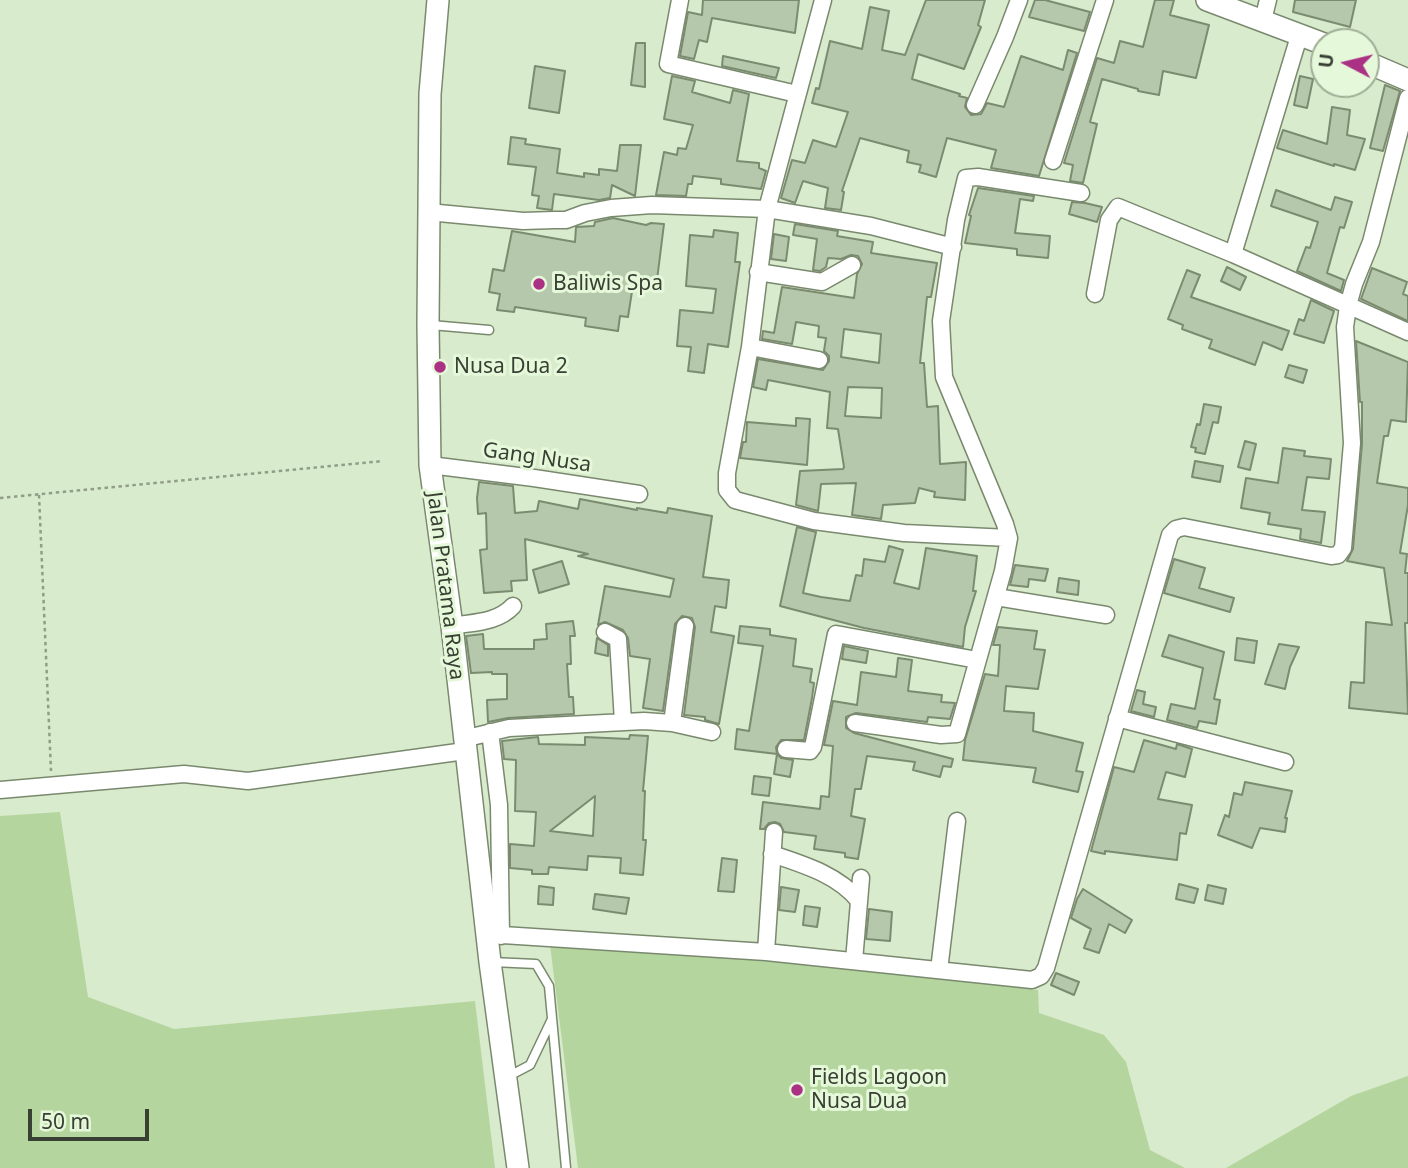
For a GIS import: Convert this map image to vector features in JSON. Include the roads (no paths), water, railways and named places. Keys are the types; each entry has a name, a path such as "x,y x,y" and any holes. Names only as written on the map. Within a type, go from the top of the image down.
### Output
{"main road":[{"name":"Jalan Pratama Raya","path":"438,0 429,94 430,466 452,626 464,745 494,935 490,962 518,1168"},
{"path":"1207,0 1265,10 1310,38"},
{"path":"1380,68 1408,79"}],"street":[{"path":"680,0 668,64 797,94"},
{"path":"823,0 767,209 750,347 727,473 727,490 735,500 814,521 904,533 1009,538"},
{"path":"975,105 1018,0"},
{"path":"1053,161 1105,0"},
{"path":"1233,254 1300,33"},
{"path":"490,732 499,805 494,935 766,952 1032,979 1041,976 1050,955 1170,535 1176,529 1184,527 1331,556 1339,555 1343,548 1352,443 1345,327 1348,306 1371,242 1408,98"},
{"path":"855,723 955,735 958,732 996,597 1009,538 944,377 941,321 956,220 966,177 1081,193"},
{"path":"428,212 523,221 566,220 611,208 652,205 767,209 871,226 953,247"},
{"path":"1094,294 1109,220 1118,207 1233,254 1408,332"},
{"path":"758,272 822,282 852,265"},
{"path":"750,347 819,360"},
{"name":"Gang Nusa","path":"430,466 639,494"},
{"path":"996,597 1105,615"},
{"path":"452,626 493,619 504,615 513,606"},
{"path":"672,723 685,626"},
{"path":"605,632 618,639 622,722"},
{"path":"786,749 810,751 813,747 836,634 977,660"},
{"path":"1118,718 1285,762"},
{"path":"0,790 184,774 248,781 464,745 490,732 509,728 622,722 672,723 712,732"},
{"path":"939,970 957,821"},
{"path":"766,952 774,832"},
{"path":"772,854 802,864 835,880 851,891 859,901"},
{"path":"854,961 861,878"}],"lane":[{"path":"428,324 489,330"},
{"path":"490,962 536,964 549,986 566,1168"},
{"path":"506,1077 530,1065 552,1019"}],"place":[{"name":"Baliwis Spa","path":"539,284"},
{"name":"Nusa Dua 2","path":"440,367"},
{"name":"Fields Lagoon Nusa Dua","path":"797,1090"}]}
